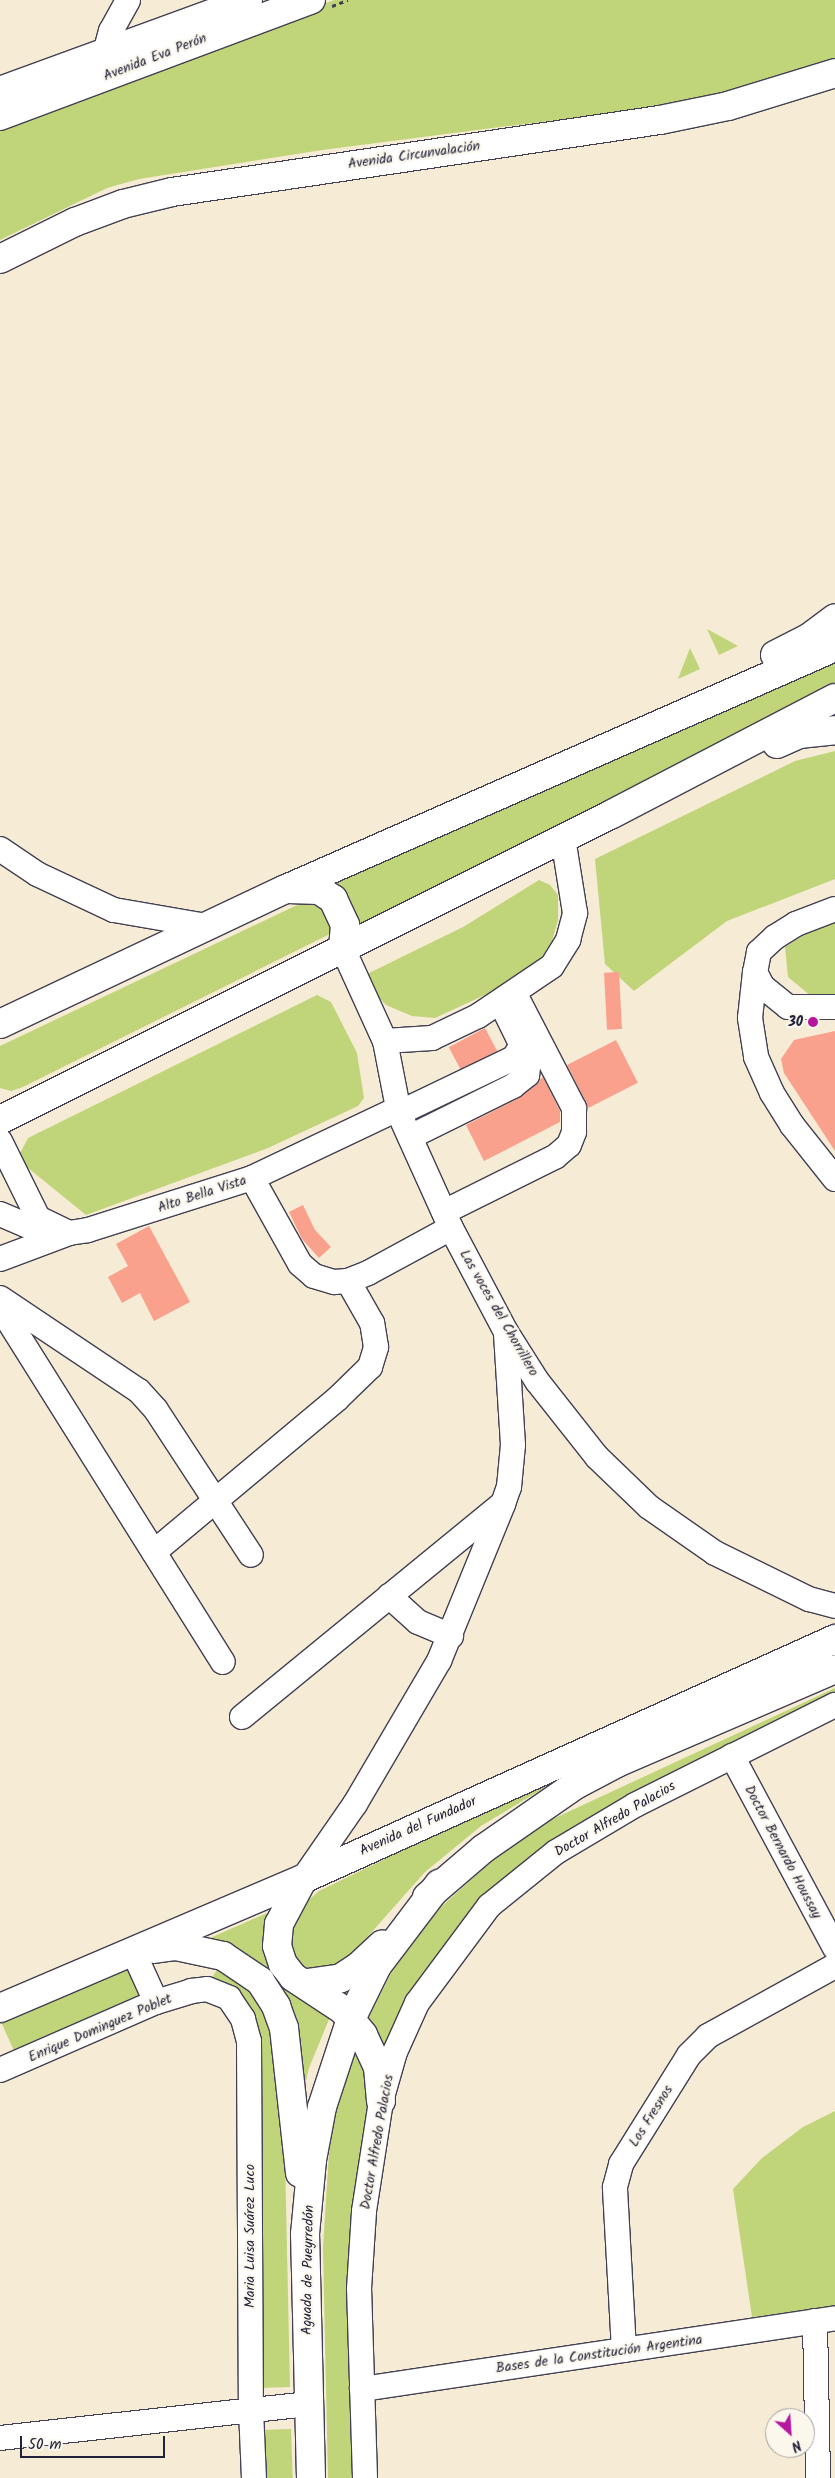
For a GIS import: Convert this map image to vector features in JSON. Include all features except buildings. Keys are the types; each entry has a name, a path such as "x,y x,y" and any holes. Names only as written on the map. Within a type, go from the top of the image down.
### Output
{"main road":[{"name":"Avenida Eva Perón","path":"0,91 248,0"},
{"name":"Avenida Eva Perón","path":"0,116 311,0"},
{"name":"Avenida Circunvalación","path":"0,259 75,222 123,204 172,192 660,120 728,106 835,73"},
{"path":"525,783 810,637 835,618"},
{"path":"0,1024 286,889 835,647"},
{"path":"0,1120 612,814 835,698"},
{"path":"612,814 799,734 835,730"},
{"path":"286,889 320,890 333,899 345,925 343,949"},
{"path":"0,1029 30,1010"},
{"path":"0,1111 48,1096"},
{"name":"Avenida del Fundador","path":"0,2008 303,1878 835,1639"},
{"path":"307,1984 341,1978 358,1967 439,1884 537,1809 577,1784 617,1763 835,1669"},
{"path":"303,1878 278,1924 277,1946 283,1964 293,1976 307,1984 351,2020 363,2035 378,2067 382,2101"},
{"name":"Aguada de Pueyrredón","path":"310,2478 305,2234 312,2160 322,2107 351,2020 377,1966 439,1884"},
{"path":"133,1952 176,1946 223,1956 260,1981 276,2006 289,2055 305,2234"}],"street":[{"path":"105,54 111,31 128,0"},
{"path":"385,1040 432,1038 508,998 552,966 568,940 575,913 563,838"},
{"path":"0,849 37,874 114,910 207,926"},
{"path":"835,909 796,924 775,937 759,952 750,1018 756,1057 772,1093 792,1125 835,1178"},
{"name":"Las voces del Chorrillero","path":"343,949 385,1040 402,1121 448,1220 506,1332 537,1381 597,1457 649,1507 715,1553 809,1599 835,1606"},
{"path":"755,972 762,986 788,1007 835,1007"},
{"path":"252,1178 300,1264 314,1276 334,1282 348,1281 555,1157 568,1145 574,1132 574,1108 508,998"},
{"name":"Alto Bella Vista","path":"0,1259 69,1233 88,1230 252,1178 402,1121 522,1080 529,1068 508,998"},
{"path":"0,1141 38,1218 69,1233"},
{"path":"0,1214 26,1225 69,1233"},
{"path":"154,1552 337,1399 370,1367 376,1347 372,1323 348,1281"},
{"path":"0,1298 139,1392 156,1410 251,1555"},
{"path":"0,1307 223,1662"},
{"path":"303,1878 355,1804 451,1636 503,1504 509,1487 512,1445 506,1332"},
{"path":"242,1717 503,1504"},
{"path":"389,1596 418,1622 451,1636"},
{"name":"Doctor Alfredo Palacios","path":"365,2478 359,2288 363,2230 382,2101 394,2052 417,2003 489,1906 556,1852 635,1805 835,1706"},
{"name":"Doctor Bernardo Houssay","path":"732,1756 835,1948"},
{"path":"133,1952 156,2002"},
{"name":"Los Fresnos","path":"624,2350 615,2186 621,2164 689,2055 708,2036 835,1966"},
{"name":"Enrique Dominguez Poblet","path":"0,2070 156,2002 207,1989 229,1998"},
{"name":"Maria Luisa Suárez Luco","path":"229,1998 243,2019 249,2040 251,2410 254,2478"},
{"path":"818,2478 825,2320"},
{"name":"Bases de la Constitución Argentina","path":"362,2389 825,2320"},
{"path":"0,2438 309,2404"}],"green space":[{"path":"334,0 835,0 835,61 696,102 322,150 139,179 107,188 0,240 0,126"},
{"path":"707,629 738,646 719,655"},
{"path":"690,648 700,669 678,679"},
{"path":"835,658 835,687 357,932 329,882"},
{"path":"835,751 835,879 727,921 634,991 605,964 595,859 795,761"},
{"path":"539,880 550,885 558,895 558,920 552,941 537,964 500,988 435,1018 412,1016 386,1005 371,989 367,974 463,927"},
{"path":"311,902 324,903 333,910 332,933 23,1087 11,1091 0,1088 0,1046 295,906"},
{"path":"835,920 835,995 811,996 788,977 785,947 820,925"},
{"path":"317,995 331,1002 357,1053 364,1098 358,1106 268,1148 86,1215 17,1159 28,1138"},
{"path":"835,1649 835,1656 561,1778 481,1826 425,1872 346,1961 327,1974 295,1968 286,1926 297,1910 319,1891 519,1794"},
{"path":"835,1688 835,1699 553,1841 383,2058 366,2023 391,1973 433,1914 501,1853 542,1824"},
{"path":"267,1913 263,1937 268,1963 274,1973 330,2017 309,2068 300,2107 291,2027 201,1942"},
{"path":"222,1962 235,1970 272,2020 284,2111 290,2387 258,2388 256,2045 209,1982"},
{"path":"127,1963 142,1997 15,2053 0,2020"},
{"path":"358,2038 374,2077 355,2478 328,2478 323,2248 329,2152 337,2099"},
{"path":"835,2111 835,2306 752,2317 733,2189 762,2158 803,2127"},
{"path":"291,2429 293,2478 262,2478 260,2430"}],"place":[{"name":"30","path":"813,1022"}]}
